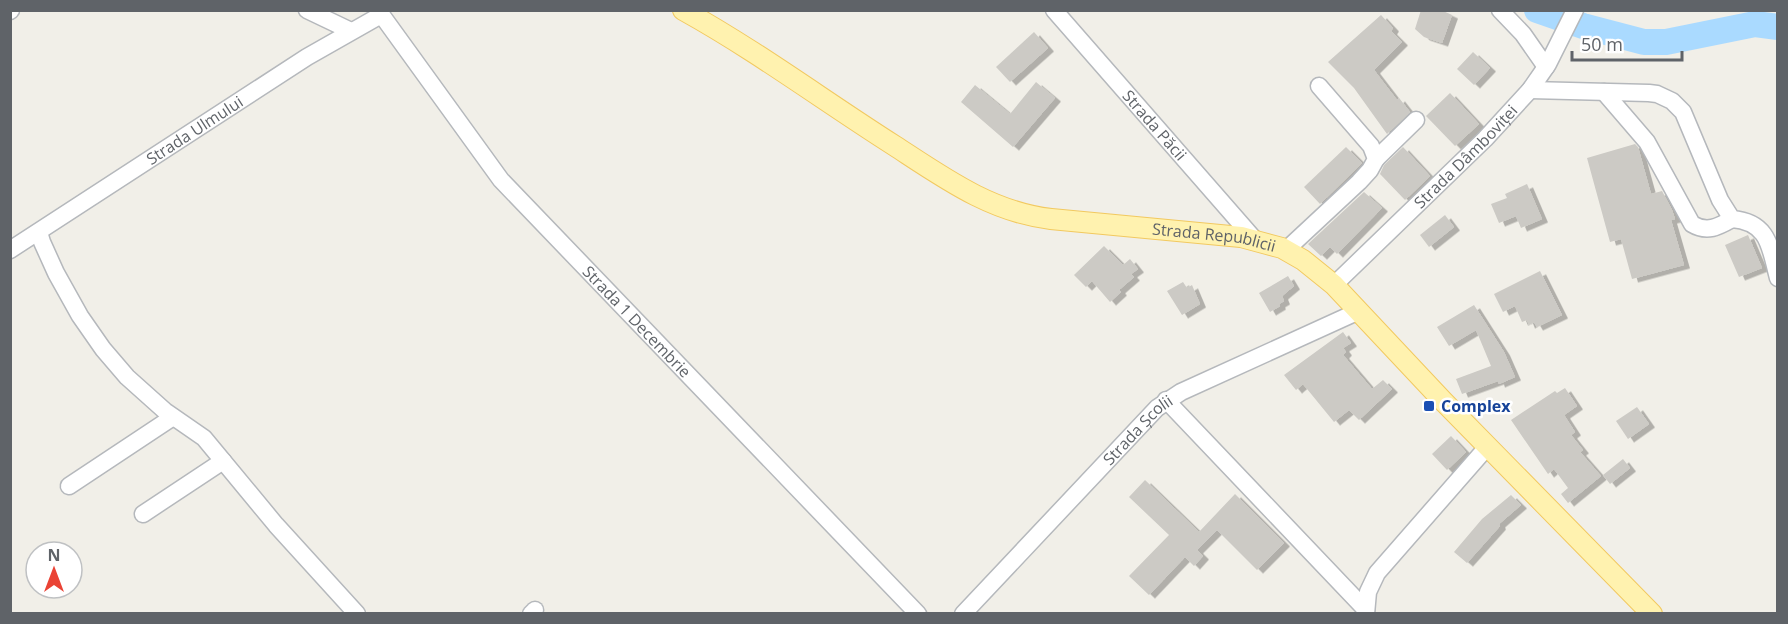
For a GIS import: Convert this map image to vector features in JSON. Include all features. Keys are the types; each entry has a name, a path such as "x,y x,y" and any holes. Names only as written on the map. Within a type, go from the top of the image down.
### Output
{"main road":[{"name":"Strada Republicii","path":"683,10 743,46 845,115 954,184 1003,209 1043,219 1255,240 1286,250 1316,269 1334,285 1488,447 1652,614"}],"street":[{"path":"307,10 351,31"},
{"name":"Strada Păcii","path":"1054,10 1255,240"},
{"path":"1500,10 1523,34 1547,66"},
{"name":"Strada Dâmboviței","path":"1334,285 1485,140 1530,90 1547,66 1575,10"},
{"name":"Strada Ulmului","path":"10,250 380,13"},
{"name":"Strada 1 Decembrie","path":"380,13 501,180 918,614"},
{"path":"1319,86 1371,146 1376,159"},
{"path":"1530,90 1657,94 1678,106 1683,112 1720,200 1732,219"},
{"path":"1604,92 1647,142 1692,224 1708,229 1732,219 1749,222 1768,240 1778,278"},
{"path":"1286,250 1359,182 1376,159 1416,120"},
{"path":"39,232 56,273 80,316 103,349 127,377 173,417 204,438 276,525 357,614"},
{"name":"Strada Școlii","path":"963,614 1145,418 1166,400 1359,311"},
{"path":"1166,400 1366,612"},
{"path":"69,486 173,417"},
{"path":"1366,612 1368,592 1377,573 1488,447"},
{"path":"143,514 223,461"}],"building":[{"path":"1421,10 1441,10 1452,15 1442,43 1424,37 1415,29"},
{"path":"1381,15 1393,28 1391,31 1402,42 1374,70 1397,100 1399,98 1410,112 1387,134 1354,88 1328,62"},
{"path":"1034,32 1048,48 1010,82 996,67"},
{"path":"1473,52 1490,68 1474,85 1457,69"},
{"path":"1036,82 1055,98 1013,147 961,102 975,85 1010,114"},
{"path":"1450,93 1479,124 1455,146 1426,116"},
{"path":"1635,144 1638,147 1651,194 1662,191 1672,210 1675,219 1671,220 1684,265 1632,279 1621,239 1610,242 1587,158"},
{"path":"1346,147 1362,163 1320,204 1304,187"},
{"path":"1403,147 1430,176 1405,200 1380,174 1384,165"},
{"path":"1527,184 1542,219 1521,228 1516,216 1499,223 1491,204 1507,198 1505,194"},
{"path":"1364,192 1382,208 1337,254 1330,247 1321,256 1308,244"},
{"path":"1445,215 1454,227 1429,247 1420,235"},
{"path":"1748,235 1762,268 1739,277 1725,245"},
{"path":"1104,246 1123,265 1130,259 1138,269 1131,274 1134,277 1119,290 1121,292 1110,302 1092,281 1086,287 1074,275"},
{"path":"1540,271 1562,315 1537,327 1534,322 1529,325 1527,320 1522,322 1515,306 1503,312 1494,294"},
{"path":"1288,276 1294,286 1282,296 1284,301 1279,304 1280,306 1270,312 1259,293"},
{"path":"1183,282 1187,288 1192,285 1200,304 1182,315 1167,291"},
{"path":"1474,305 1504,352 1515,377 1462,394 1456,379 1491,366 1476,330 1449,346 1437,327"},
{"path":"1343,332 1351,343 1343,348 1346,352 1343,355 1372,389 1383,380 1392,389 1359,420 1349,410 1334,422 1303,384 1296,390 1284,375"},
{"path":"1565,388 1577,406 1564,415 1575,432 1571,435 1583,450 1580,452 1601,476 1568,503 1561,494 1568,488 1554,469 1548,474 1511,420 1555,391 1557,393"},
{"path":"1637,407 1649,424 1628,439 1616,421"},
{"path":"1451,436 1466,452 1447,470 1432,454"},
{"path":"1623,459 1630,468 1610,484 1603,475"},
{"path":"1145,480 1199,532 1235,494 1284,543 1257,570 1217,530 1197,550 1203,556 1194,566 1185,557 1149,595 1129,576 1169,535 1129,497"},
{"path":"1511,495 1521,505 1499,524 1500,526 1467,563 1454,552 1482,519"}],"waterway":[{"path":"1537,10 1583,26 1644,42 1666,42 1755,24 1778,27"}],"place":[{"name":"Complex","path":"1429,406"}]}
